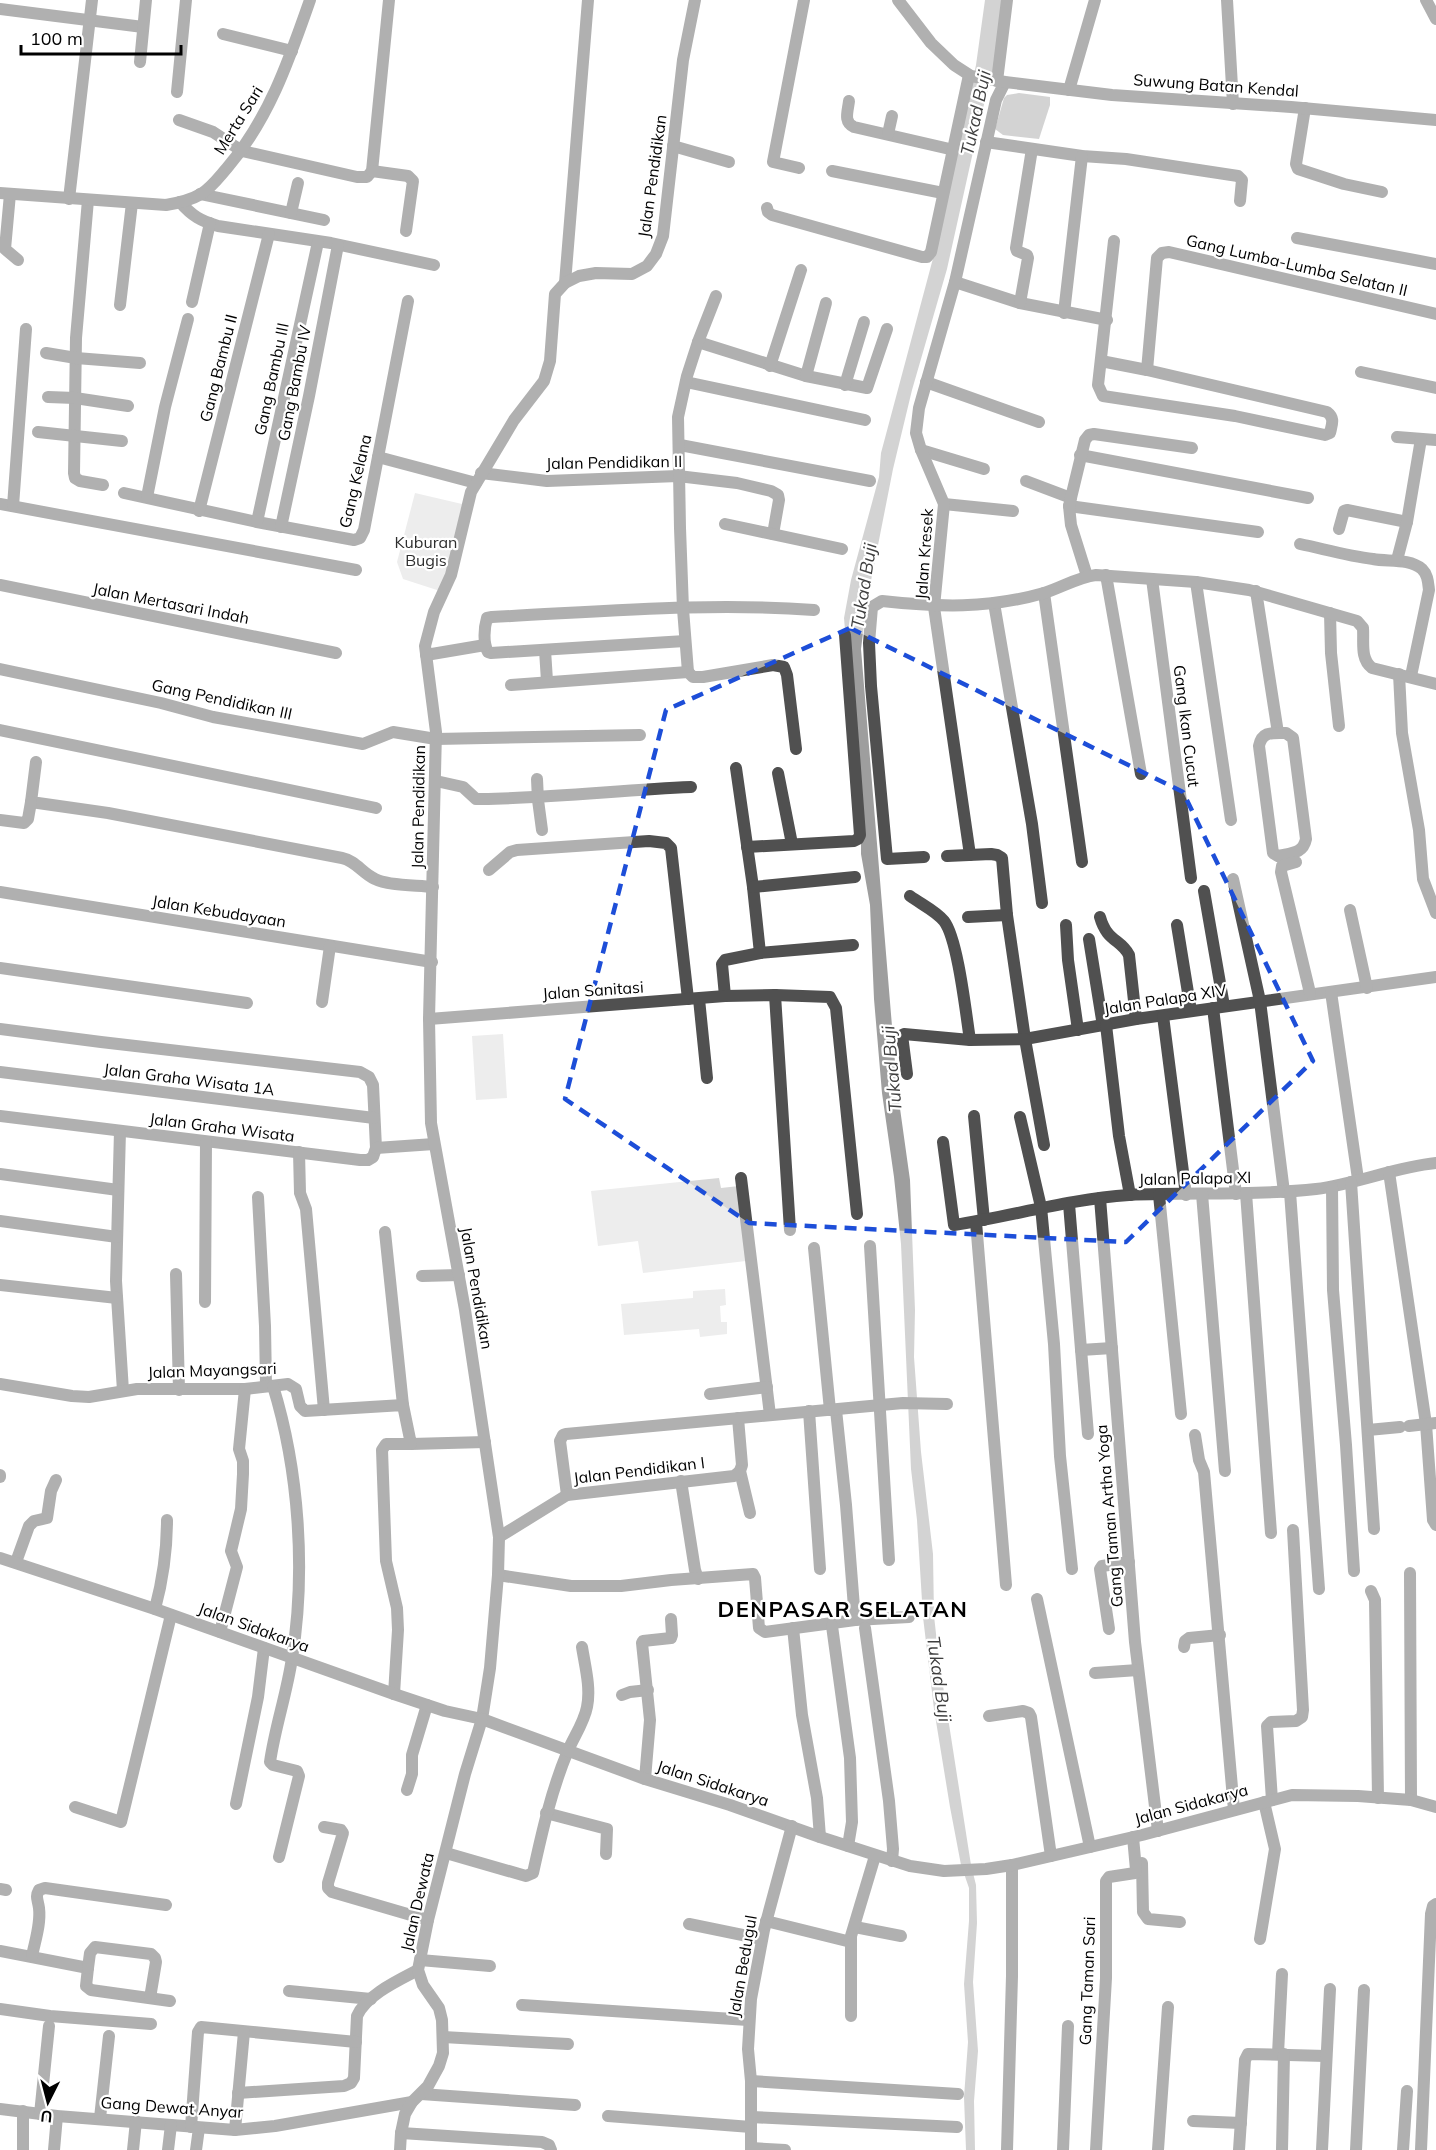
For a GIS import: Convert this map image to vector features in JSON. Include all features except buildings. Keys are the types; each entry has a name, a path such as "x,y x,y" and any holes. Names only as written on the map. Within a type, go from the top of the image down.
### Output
{"street":[{"path":"69,199 92,0"},
{"path":"140,62 146,0"},
{"path":"177,92 186,0"},
{"name":"Merta Sari","path":"5,194 166,205 200,194 213,184 242,151 274,96 310,0"},
{"path":"179,120 213,132 242,151 357,177 367,177 372,171 389,0"},
{"path":"565,283 588,0"},
{"name":"Jalan Pendidikan","path":"482,1719 490,1668 499,1537 459,1275 431,1123 429,1019 436,739 425,646 434,612 451,575 471,492 514,420 544,381 550,361 555,294 565,283 579,276 596,273 632,274 647,266 656,254 663,236 683,60 695,0"},
{"path":"799,168 773,162 804,0"},
{"path":"767,208 772,215 922,257 931,252 970,75 954,65 931,43 898,0"},
{"name":"Jalan Kresek","path":"1007,0 996,100 955,282 919,408 916,433 944,504 934,607 971,606 1044,593 1087,576 1106,575 1196,582 1256,591 1361,624 1364,628 1364,659 1367,664 1372,668 1405,675"},
{"path":"1069,90 1095,0"},
{"path":"1227,0 1233,104"},
{"path":"1426,0 1436,19"},
{"path":"0,9 143,27"},
{"path":"223,34 292,51"},
{"name":"Suwung Batan Kendal","path":"970,75 1069,90 1436,120"},
{"path":"849,101 846,120 849,125 954,150"},
{"path":"1305,108 1296,165 1298,169 1344,184 1382,192"},
{"path":"888,134 892,116"},
{"path":"986,142 1082,156 1126,159 1238,176 1242,180 1240,201"},
{"path":"673,146 729,162"},
{"path":"1020,303 1028,255 1017,252 1016,248 1032,149"},
{"path":"1064,313 1082,156"},
{"path":"372,171 408,176 413,181 406,231"},
{"path":"832,171 943,193"},
{"path":"291,213 298,183"},
{"path":"5,194 5,249 18,260"},
{"path":"200,194 324,220"},
{"path":"88,200 76,358 75,478 80,481 103,484"},
{"path":"180,202 189,213 210,223 338,245 434,266"},
{"path":"120,305 132,203"},
{"path":"192,302 210,223"},
{"name":"Gang Bambu II","path":"199,511 269,234"},
{"path":"1297,238 1436,264"},
{"path":"1101,362 1147,370 1327,412 1332,415 1333,420 1330,433 1324,435 1235,416 1103,396 1098,385 1114,241"},
{"name":"Gang Bambu III","path":"257,522 318,242"},
{"name":"Gang Bambu IV","path":"281,527 338,245"},
{"name":"Gang Lumba-Lumba Selatan II","path":"1147,370 1157,258 1162,253 1169,252 1436,314"},
{"path":"770,366 801,270"},
{"path":"955,282 1020,303 1107,320"},
{"path":"716,296 698,342 678,417 683,609 688,672 693,677 703,677 773,665 784,667 787,675 796,749"},
{"name":"Gang Kelana","path":"124,493 281,527 354,540 360,538 364,530 408,301"},
{"path":"806,376 826,303"},
{"path":"147,497 165,407 188,319"},
{"path":"845,385 864,322"},
{"path":"13,506 26,329"},
{"path":"698,342 806,376 864,388 869,386 887,329"},
{"path":"46,353 140,363"},
{"path":"1360,372 1436,388"},
{"path":"686,382 865,420"},
{"path":"926,382 1039,422"},
{"path":"48,397 75,398 128,406"},
{"path":"38,432 122,441"},
{"path":"1087,576 1071,525 1070,502 1080,455 1089,435 1192,448"},
{"path":"1397,437 1436,440"},
{"path":"1397,560 1407,522 1422,439"},
{"path":"680,445 870,481"},
{"path":"921,450 984,469"},
{"path":"1080,455 1308,498"},
{"name":"Jalan Pendidikan II","path":"378,457 479,478 547,482 678,476 737,483 771,491 778,495 773,534"},
{"path":"1026,481 1070,502 1258,532"},
{"path":"0,504 356,570"},
{"path":"944,504 1014,511"},
{"path":"1339,529 1344,511 1347,510 1407,522"},
{"path":"725,524 842,549"},
{"path":"1300,543 1374,560 1397,560 1423,570 1428,579 1428,590 1405,675 1402,733 1419,830 1421,864 1436,913"},
{"path":"1106,575 1141,774"},
{"name":"Gang Ikan Cucut","path":"1152,579 1191,878"},
{"path":"1196,582 1231,820"},
{"name":"Jalan Mertasari Indah","path":"0,585 336,653"},
{"path":"1256,591 1278,733"},
{"path":"1044,593 1082,862"},
{"path":"924,857 887,859 869,643 873,608 876,603 882,601 934,607 970,855"},
{"path":"994,603 1032,824 1042,903"},
{"path":"685,641 491,653 485,645 485,623 487,618 492,616 683,609 814,610"},
{"path":"1330,613 1331,653 1339,726"},
{"path":"747,847 854,841 860,836 845,635"},
{"path":"426,655 485,645"},
{"path":"545,650 547,681"},
{"name":"Gang Pendidikan III","path":"0,669 161,703 213,717 363,744 393,732 436,739 640,735"},
{"path":"511,685 688,672"},
{"path":"1405,675 1436,684"},
{"path":"0,730 376,808"},
{"path":"1278,733 1286,733 1293,738 1306,839 1304,847 1299,851 1278,856 1272,853 1259,746 1263,735 1278,733"},
{"path":"0,820 24,823 28,819 36,762"},
{"path":"736,768 760,952"},
{"path":"778,773 792,844"},
{"path":"537,779 537,798 543,830"},
{"path":"436,781 463,787 476,799 537,798 635,789 691,787"},
{"path":"30,802 108,813 342,858 353,861 367,874 380,881 433,887"},
{"path":"489,870 510,852 517,850 649,841 666,843 670,848 707,1078"},
{"path":"947,856 991,854 1002,858 1007,915 1025,1039 1044,1145"},
{"path":"1296,862 1282,866 1281,869 1310,993"},
{"path":"1421,864 1436,865"},
{"path":"753,887 855,877"},
{"path":"1233,879 1260,1001 1287,1192 1319,1589"},
{"path":"1204,891 1241,1194 1271,1533"},
{"name":"Jalan Kebudayaan","path":"0,892 432,962"},
{"path":"910,896 939,916 948,928 961,979 970,1040"},
{"path":"1350,910 1367,988"},
{"path":"968,916 1007,915"},
{"path":"1100,917 1107,934 1126,949 1129,955 1136,1019"},
{"path":"1066,925 1068,960 1078,1030"},
{"path":"1177,926 1191,1011"},
{"path":"1089,939 1105,1025 1119,1136 1130,1195"},
{"path":"725,996 723,961 760,952 853,945"},
{"path":"322,1002 330,946"},
{"path":"0,968 247,1003"},
{"name":"Jalan Palapa XIV","path":"906,1074 902,1035 904,1034 970,1040 1025,1039 1136,1019 1436,977"},
{"path":"1331,992 1355,1181 1374,1529"},
{"path":"775,994 790,1230"},
{"name":"Jalan Sanitasi","path":"429,1019 725,996 775,994 830,998 836,1008 857,1214"},
{"path":"1163,1016 1186,1194"},
{"path":"0,1029 360,1072 369,1077 373,1085 376,1148"},
{"name":"Jalan Graha Wisata 1A","path":"0,1072 374,1118"},
{"name":"Jalan Graha Wisata","path":"0,1116 368,1160 373,1157 376,1148 434,1144"},
{"path":"974,1116 1006,1585"},
{"path":"1020,1117 1041,1207 1054,1344 1060,1456 1072,1569"},
{"path":"120,1131 117,1298 123,1391"},
{"path":"205,1302 206,1142"},
{"name":"Jalan Palapa XI","path":"943,1142 954,1225 1041,1207 1100,1198 1130,1195 1287,1192 1332,1187 1417,1165 1436,1163"},
{"path":"299,1152 300,1193 306,1209 324,1410"},
{"path":"1389,1172 1431,1424 1433,1520 1436,1525"},
{"path":"0,1174 118,1190"},
{"path":"741,1178 770,1415"},
{"path":"1332,1187 1333,1290 1354,1571"},
{"path":"1202,1194 1226,1471"},
{"path":"1159,1195 1181,1414"},
{"path":"258,1197 270,1386 288,1450 295,1502 298,1588 292,1658 270,1761 273,1765 297,1771 299,1776 279,1857"},
{"name":"Gang Taman Artha Yoga","path":"1100,1198 1138,1670 1158,1831"},
{"path":"1069,1204 1088,1434"},
{"path":"0,1221 117,1237"},
{"path":"385,1232 403,1405 411,1444"},
{"path":"870,1246 890,1560"},
{"path":"814,1248 846,1505 855,1620"},
{"path":"176,1274 179,1390"},
{"path":"422,1276 459,1275"},
{"path":"0,1285 117,1298"},
{"path":"1081,1350 1113,1348"},
{"name":"Jalan Mayangsari","path":"0,1384 80,1397 137,1389 245,1389 293,1385 302,1409 308,1411 403,1405"},
{"path":"710,1394 767,1387"},
{"path":"220,1632 237,1567 231,1551 241,1509 243,1461 239,1449 245,1389"},
{"path":"567,1495 560,1441 563,1435 903,1403 947,1404"},
{"path":"809,1411 820,1569"},
{"path":"738,1418 742,1465 740,1471 750,1513"},
{"path":"1368,1430 1431,1424"},
{"path":"1195,1435 1199,1460 1204,1472 1234,1810"},
{"path":"394,1694 397,1619 386,1561 383,1446 386,1444 484,1442"},
{"name":"Jalan Pendidikan I","path":"499,1537 567,1495 734,1476 740,1471"},
{"path":"16,1562 29,1526 34,1521 46,1518 51,1491 56,1480"},
{"path":"681,1481 698,1579"},
{"path":"155,1609 164,1576 167,1520"},
{"path":"1260,1939 1275,1848 1268,1801 1267,1726 1271,1722 1296,1721 1302,1718 1303,1700 1293,1530"},
{"name":"Jalan Sidakarya","path":"0,1558 155,1609 394,1694 445,1711 482,1719 567,1752 792,1826 875,1856 944,1871 1012,1865 1158,1831 1292,1795 1411,1800 1436,1807"},
{"path":"1108,1629 1101,1569 1102,1566 1129,1562"},
{"path":"1410,1573 1411,1800"},
{"path":"498,1575 571,1586 635,1585 753,1574 761,1631 855,1620 909,1617"},
{"path":"1371,1591 1375,1600 1378,1798"},
{"path":"1037,1599 1090,1847"},
{"path":"75,1807 121,1822 171,1615"},
{"path":"645,1779 650,1738 648,1690 642,1643 670,1638 672,1635 671,1619"},
{"path":"832,1626 849,1758 852,1822 848,1846"},
{"path":"793,1628 802,1715 817,1798 820,1837"},
{"path":"865,1629 889,1801 892,1861"},
{"path":"1184,1647 1185,1641 1189,1638 1220,1635"},
{"path":"446,1853 528,1877 533,1873 546,1813 567,1752 588,1706 582,1647"},
{"path":"236,1804 258,1697 264,1648"},
{"path":"1095,1673 1138,1670"},
{"path":"622,1695 648,1690"},
{"path":"407,1790 412,1774 412,1755 427,1705"},
{"path":"989,1716 1023,1711 1029,1713 1031,1717 1051,1856"},
{"name":"Jalan Dewata","path":"400,2150 400,2133 405,2114 439,2066 443,2053 438,2008 423,1985 419,1965 465,1774 482,1719"},
{"path":"546,1813 605,1827 608,1832 606,1854"},
{"name":"Jalan Bedugul","path":"751,2149 748,2020 766,1921 792,1826"},
{"path":"324,1827 340,1830 343,1833 328,1883 328,1888 332,1892 428,1920"},
{"path":"1137,1836 1143,1912 1148,1919 1180,1922"},
{"name":"Gang Taman Sari","path":"1096,2150 1106,1978 1106,1881 1109,1877 1135,1874 1137,1836"},
{"path":"851,2016 851,1942 875,1856"},
{"path":"1007,2150 1012,1976 1012,1865"},
{"path":"32,1956 38,1930 39,1907 36,1895 39,1890 45,1888 166,1905"},
{"path":"1421,2150 1431,1914 1436,1904"},
{"path":"766,1921 851,1942"},
{"path":"689,1924 762,1939"},
{"path":"855,1927 902,1936"},
{"path":"150,1998 155,1958 150,1954 94,1947 90,1953 86,1983 89,1989 170,2001"},
{"path":"0,1952 88,1968"},
{"path":"238,2093 351,2084 354,2078 357,2016 371,1999 419,1965 490,1966"},
{"path":"1282,1974 1282,2150"},
{"path":"1322,2150 1330,1989"},
{"path":"1356,2150 1364,1990"},
{"path":"289,1991 371,1999"},
{"path":"522,2005 748,2020"},
{"path":"1158,2150 1168,2007"},
{"path":"0,2009 50,2016 151,2024"},
{"path":"40,2114 49,2026"},
{"path":"1063,2150 1068,2026"},
{"path":"196,2150 199,2029 206,2027 356,2042"},
{"path":"235,2130 244,2032"},
{"path":"100,2118 109,2036"},
{"path":"443,2037 567,2044"},
{"path":"1239,2150 1248,2054 1253,2052 1326,2055"},
{"path":"751,2081 958,2094"},
{"path":"1403,2150 1407,2091"},
{"name":"Gang Dewat Anyar","path":"0,2109 57,2116 235,2130 275,2126 416,2098 575,2105"},
{"path":"23,2111 23,2150"},
{"path":"54,2150 57,2116"},
{"path":"608,2116 957,2127"},
{"path":"133,2150 136,2121"},
{"path":"1193,2121 1240,2123"},
{"path":"168,2150 171,2125"},
{"path":"400,2133 542,2142 549,2145 551,2150"},
{"path":"751,2149 785,2150"}],"highlighted area":[{"path":"850,628 1183,792 1313,1061 1126,1242 749,1223 565,1099 666,710"}],"green space":[{"name":"Kuburan Bugis","path":"415,493 462,504 448,570 440,591 403,579 397,562"},
{"path":"503,1034 507,1098 476,1100 472,1036"},
{"path":"719,1178 721,1188 739,1186 746,1261 643,1273 638,1241 598,1246 591,1191"},
{"path":"725,1289 726,1305 720,1306 721,1322 727,1322 727,1334 700,1337 699,1329 624,1335 621,1304 693,1298 693,1291"}],"water":[{"name":"Tukad Buji","path":"985,0 1003,0 993,70 947,269 912,390 893,469 867,601 861,649 897,1087 910,1180 915,1310 914,1357 921,1452 933,1554 934,1616 971,1865 976,1885 977,1923 973,1982 978,2051 974,2101 975,2150 966,2150 964,2097 968,2042 964,1984 969,1888 961,1865 950,1807 934,1709 923,1617 917,1520 911,1469 901,1244 882,1093 874,999 870,905 861,854 861,821 844,618 851,580 879,477 881,453 943,221 976,65"},
{"path":"1019,93 1050,97 1050,105 1039,139 1003,135 995,129 1004,98 1007,95"}],"district":[{"name":"DENPASAR SELATAN","path":"843,1609"}]}
